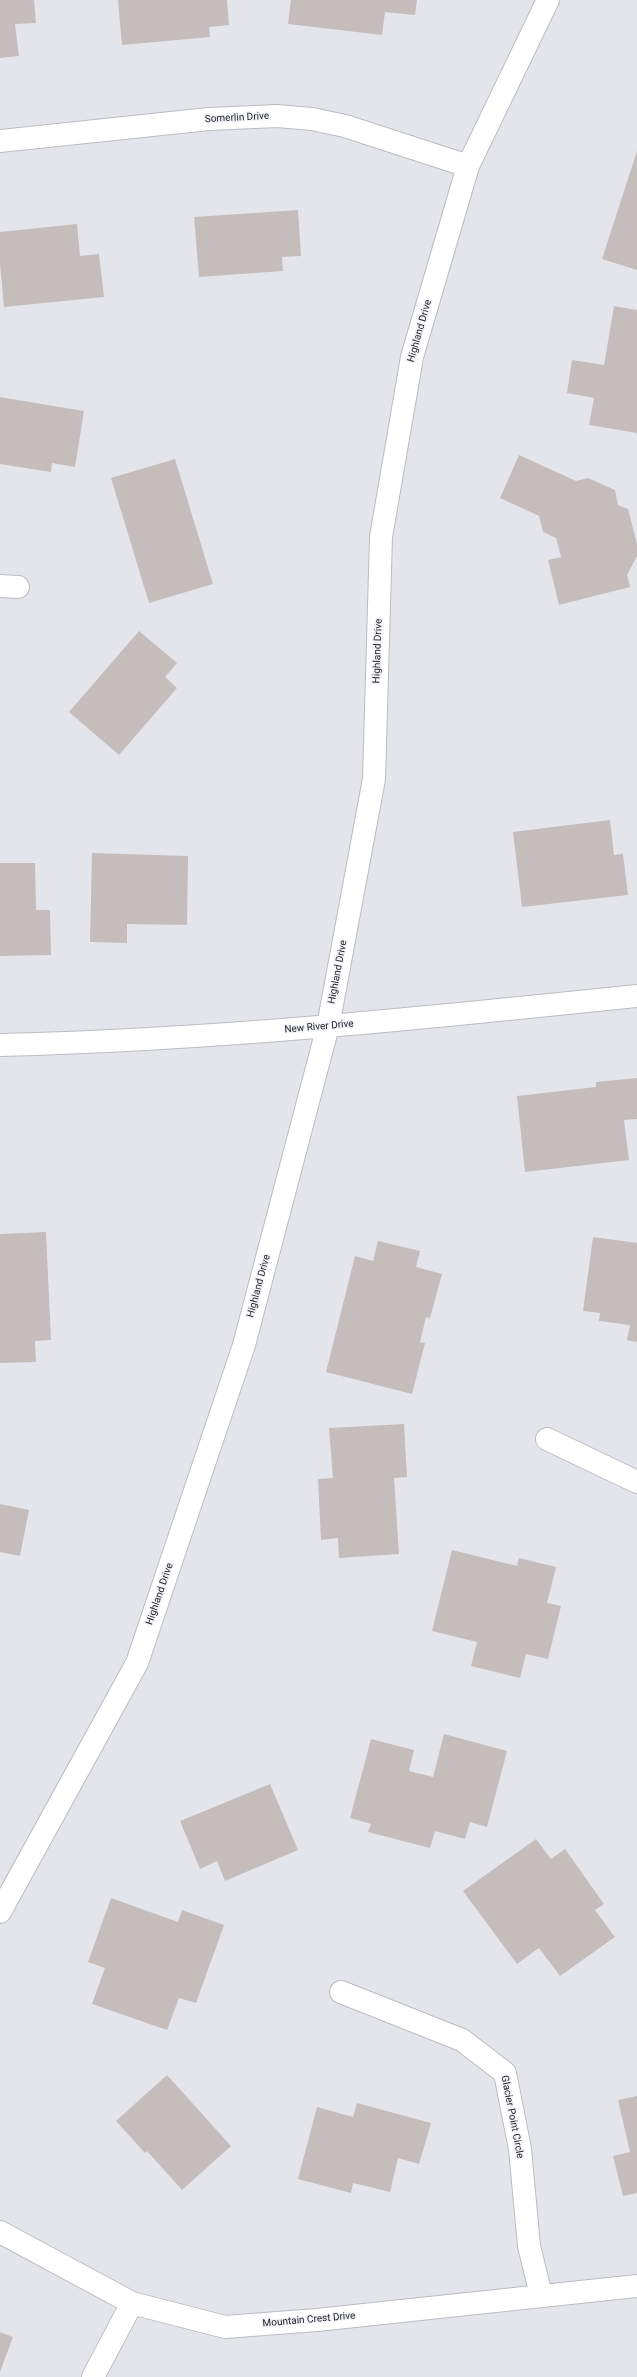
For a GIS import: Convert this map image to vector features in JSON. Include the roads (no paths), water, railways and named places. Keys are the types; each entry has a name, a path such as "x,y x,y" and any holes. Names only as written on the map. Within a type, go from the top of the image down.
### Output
{"street":[{"name":"Highland Drive","path":"0,1912 137,1663 244,1345 328,1026 374,779 381,538 412,357 468,166 548,0"},
{"name":"Somerlin Drive","path":"0,141 209,119 277,116 312,119 345,126 468,166"},
{"name":"New River Drive","path":"0,1045 100,1042 328,1026 637,996"},
{"path":"548,1439 637,1482"},
{"name":"Glacier Point Circle","path":"341,1992 462,2040 505,2073 520,2148 529,2246 541,2296"},
{"name":"Mountain Crest Drive","path":"0,2232 132,2303 225,2327 317,2320 637,2286"},
{"path":"93,2377 132,2303"}]}
